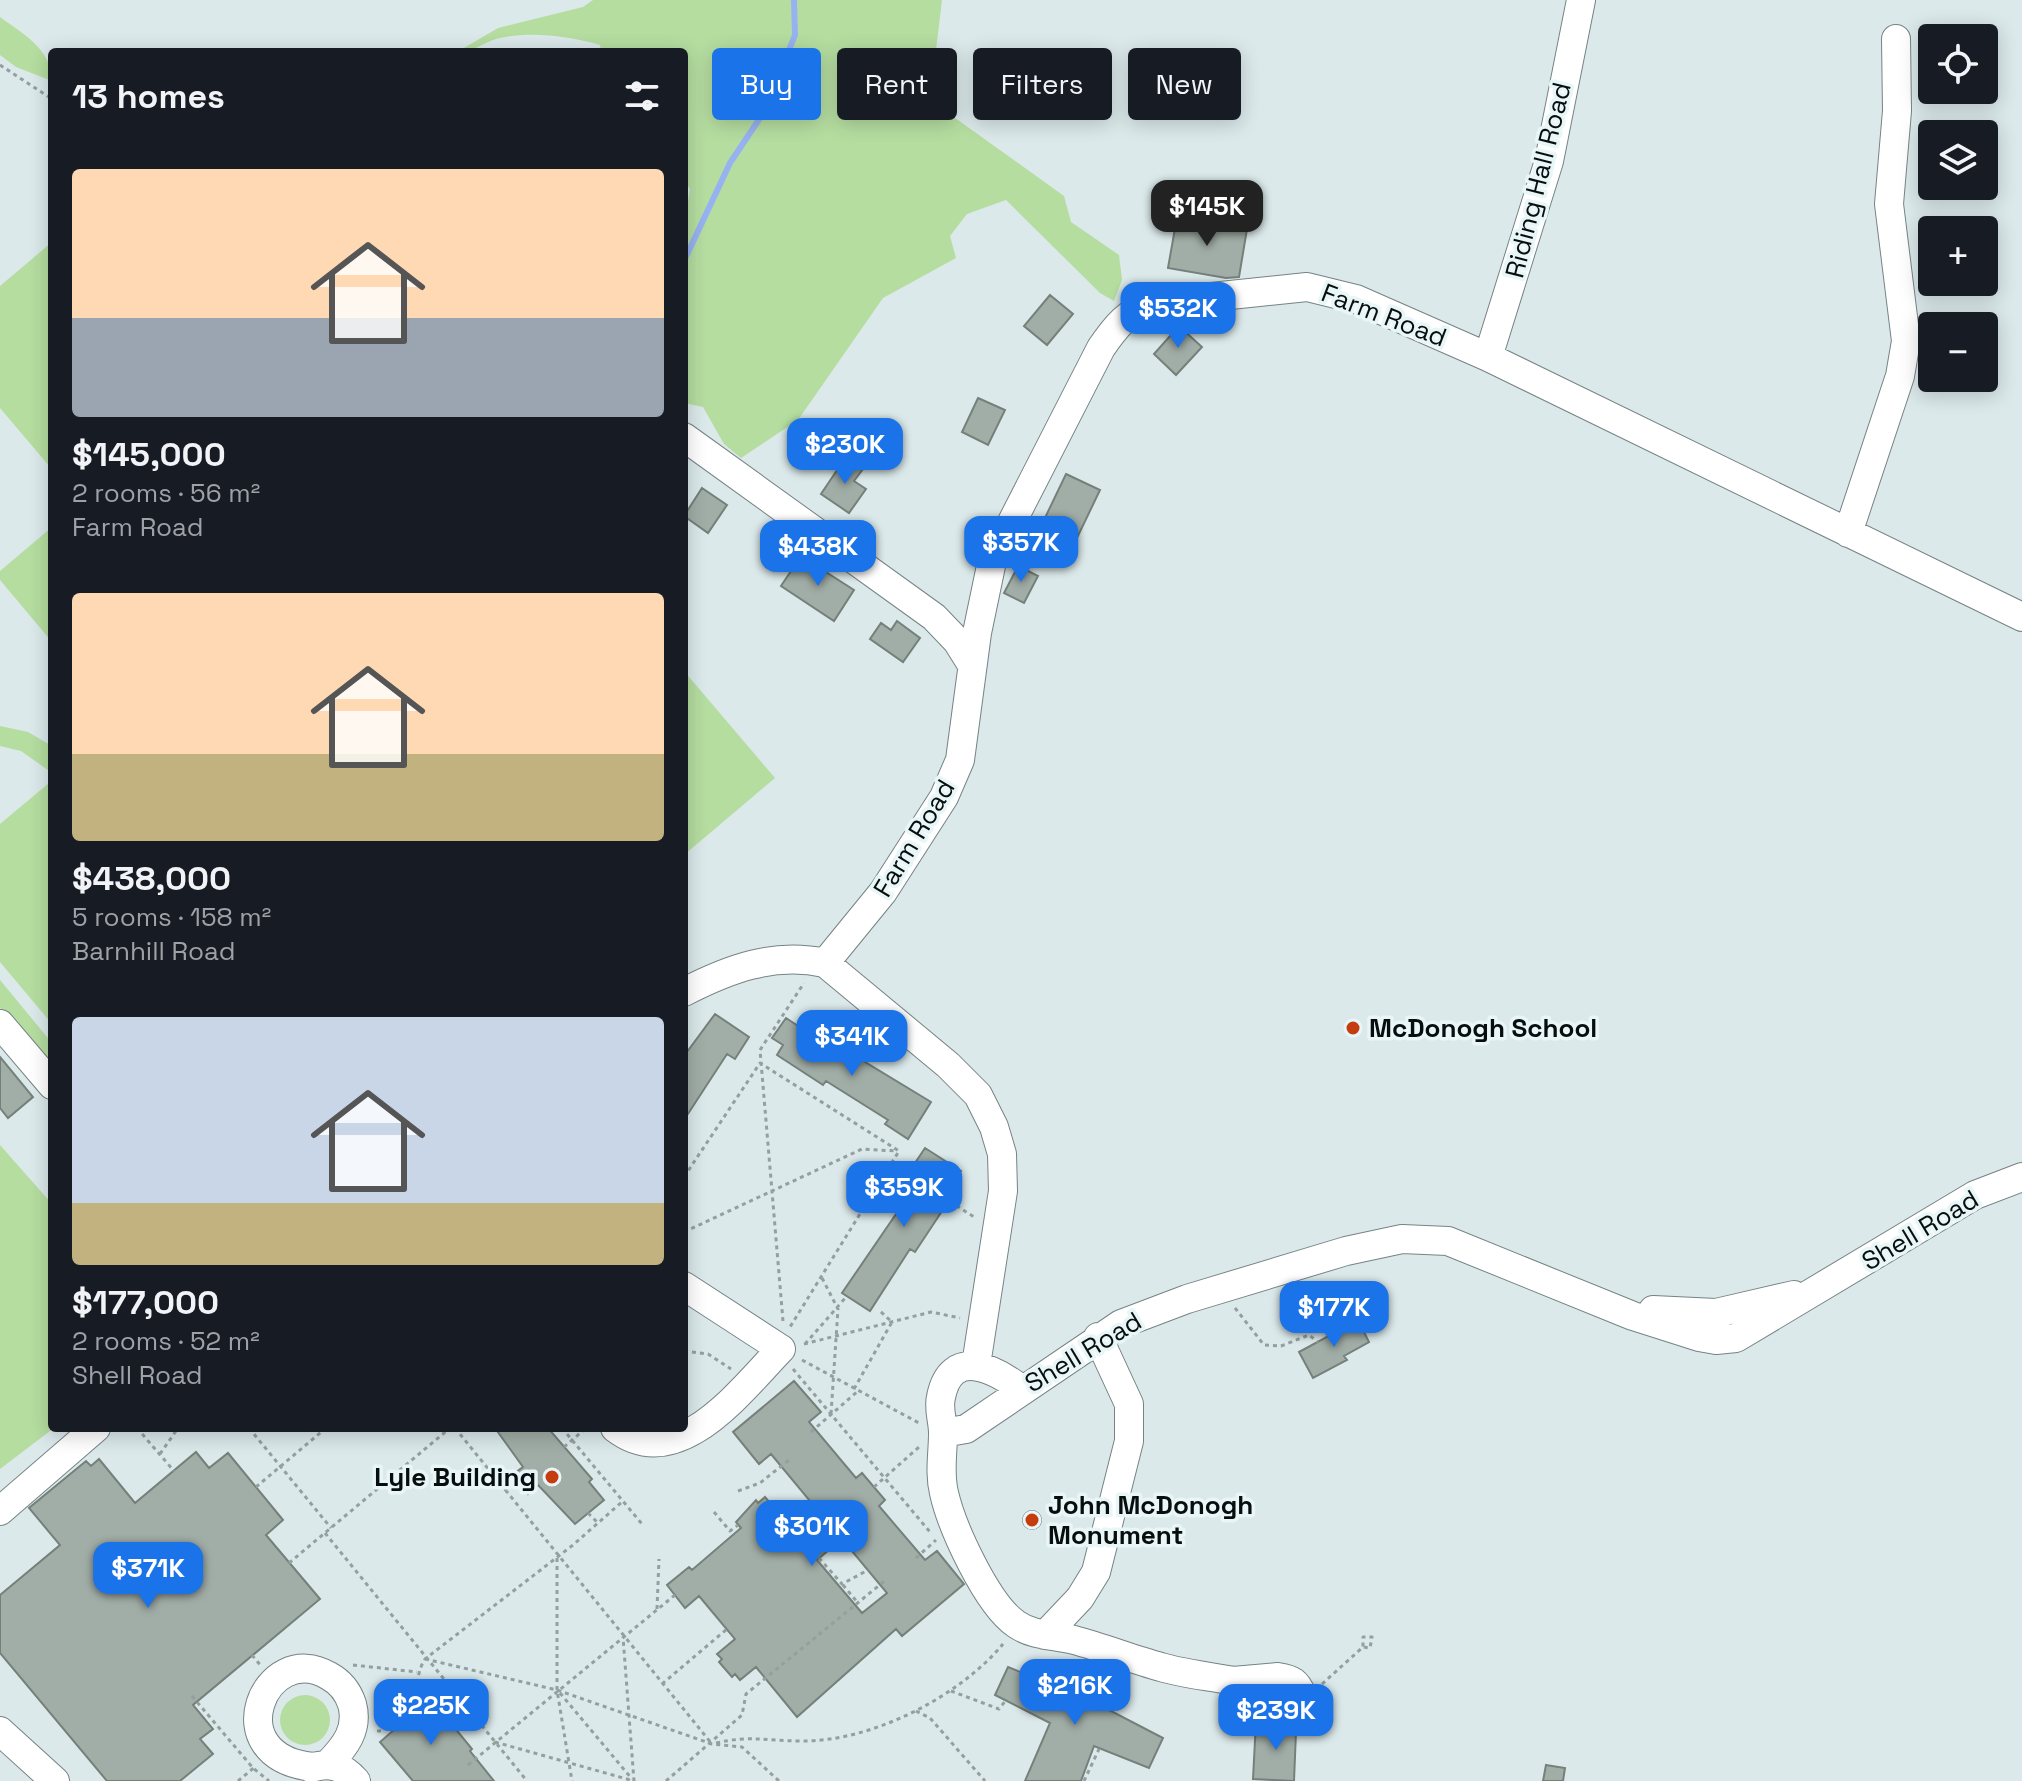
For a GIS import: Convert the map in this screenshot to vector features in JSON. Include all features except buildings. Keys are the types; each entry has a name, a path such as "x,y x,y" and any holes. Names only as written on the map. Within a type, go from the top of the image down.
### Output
{"street":[{"name":"Riding Hall Road","path":"1488,357 1549,161 1581,0"},
{"path":"1848,533 1905,356 1906,319 1889,230 1897,111 1896,39"},
{"name":"Farm Road","path":"825,963 890,882 944,797 960,760 972,665 992,561 1027,487 1101,348 1113,329 1135,308 1154,303 1285,288 1322,289 1356,299 1488,357 2022,617"},
{"path":"688,440 934,617 957,641 972,665"},
{"path":"934,617 966,613 982,603"},
{"path":"688,990 714,976 775,959 800,958 825,963 948,1065 978,1095 994,1127 1002,1154 1003,1191 976,1365"},
{"path":"0,1024 48,1080"},
{"name":"Shell Road","path":"943,1433 966,1429 1098,1337 1153,1310 1379,1243 1423,1239 1448,1241 1598,1300 1669,1312 1706,1313 1740,1309 1821,1288 1975,1195 2022,1177"},
{"path":"621,1432 632,1440 664,1444 703,1425 793,1347 688,1288"},
{"path":"1045,1635 1080,1598 1096,1572 1129,1441 1129,1404 1098,1337"},
{"path":"1021,1389 1000,1373 976,1365 958,1369 941,1395 941,1471 954,1525 1001,1611 1018,1626 1045,1635 1091,1645 1164,1668 1233,1681 1255,1703 1269,1710 1291,1708 1298,1704 1300,1691"},
{"path":"0,1511 91,1432"},
{"path":"0,1731 55,1781"},
{"path":"311,1770 347,1771 356,1781"}],"path":[{"path":"0,65 48,96"},
{"path":"825,963 801,986 760,1050 783,1326 831,1414 945,1549"},
{"path":"760,1063 899,1151"},
{"path":"688,1171 760,1063"},
{"path":"688,1230 862,1149 899,1151"},
{"path":"793,1347 821,1277 899,1151"},
{"path":"892,1163 925,1185"},
{"path":"943,1197 997,1231"},
{"path":"821,1277 838,1309 831,1414"},
{"path":"1230,1288 1235,1311 1264,1345 1281,1346 1309,1335 1318,1342"},
{"path":"793,1347 838,1309 847,1296"},
{"path":"880,1311 892,1322"},
{"path":"793,1347 931,1312 983,1322"},
{"path":"811,1432 856,1390 892,1322"},
{"path":"793,1347 834,1378 943,1433"},
{"path":"688,1352 718,1358 748,1383"},
{"path":"141,1432 174,1471"},
{"path":"160,1454 175,1432"},
{"path":"252,1432 331,1528"},
{"path":"256,1487 321,1432"},
{"path":"289,1563 447,1432"},
{"path":"455,1432 712,1744"},
{"path":"565,1432 642,1524"},
{"path":"564,1447 581,1432"},
{"path":"874,1487 923,1444 943,1433"},
{"path":"738,1491 760,1483 789,1460"},
{"path":"504,1490 520,1484"},
{"path":"411,1706 418,1692 417,1672 425,1659 623,1501"},
{"path":"714,1512 730,1531 738,1525"},
{"path":"588,1513 598,1523"},
{"path":"325,1533 527,1781"},
{"path":"557,1556 557,1690 572,1781"},
{"path":"819,1558 858,1603"},
{"path":"657,1609 659,1559"},
{"path":"842,1584 868,1570"},
{"path":"666,1781 742,1715 746,1694 887,1579"},
{"path":"468,1765 675,1595"},
{"path":"712,1744 748,1736 801,1741 827,1739 915,1711 951,1691 976,1672 1018,1626"},
{"path":"662,1684 727,1629"},
{"path":"623,1637 635,1781"},
{"path":"1300,1691 1324,1683 1363,1647"},
{"path":"425,1659 557,1690 712,1744 742,1747 779,1781"},
{"path":"365,1665 417,1672"},
{"path":"557,1690 635,1781"},
{"path":"951,1691 999,1709 1006,1700"},
{"path":"192,1696 253,1768 269,1781"},
{"path":"915,1711 930,1718 985,1781"},
{"path":"495,1742 635,1781"},
{"path":"1084,1781 1099,1749"},
{"path":"238,1781 261,1762"}],"green space":[{"path":"593,0 942,0 936,48 837,48 837,120 957,119 1064,196 1071,222 1119,255 1122,280 1114,301 1100,293 1006,200 967,214 950,236 956,258 883,298 798,420 741,458 724,444 703,407 688,404 688,48 600,48 600,45 561,37 519,35 493,40 476,48 464,48 498,28 583,7"},
{"path":"0,17 42,51 48,62 48,79 16,67 0,55"},
{"path":"48,245 48,465 0,408 0,286"},
{"path":"48,530 48,637 0,580 0,571"},
{"path":"688,676 775,778 688,852"},
{"path":"0,726 28,732 48,744 48,770 21,751 0,746"},
{"path":"48,784 48,1019 0,962 0,824"},
{"path":"0,980 48,1038 48,1065 0,1008"},
{"path":"0,1145 48,1199 49,1432 0,1469"},
{"path":"305,1695 323,1702 330,1720 323,1738 305,1745 287,1738 280,1720 287,1702"}],"waterway":[{"path":"688,252 730,163 764,112 795,35 794,0"}],"place":[{"name":"McDonogh School","path":"1353,1028"},
{"name":"Lyle Building","path":"552,1477"},
{"name":"John McDonogh Monument","path":"1032,1520"}]}
